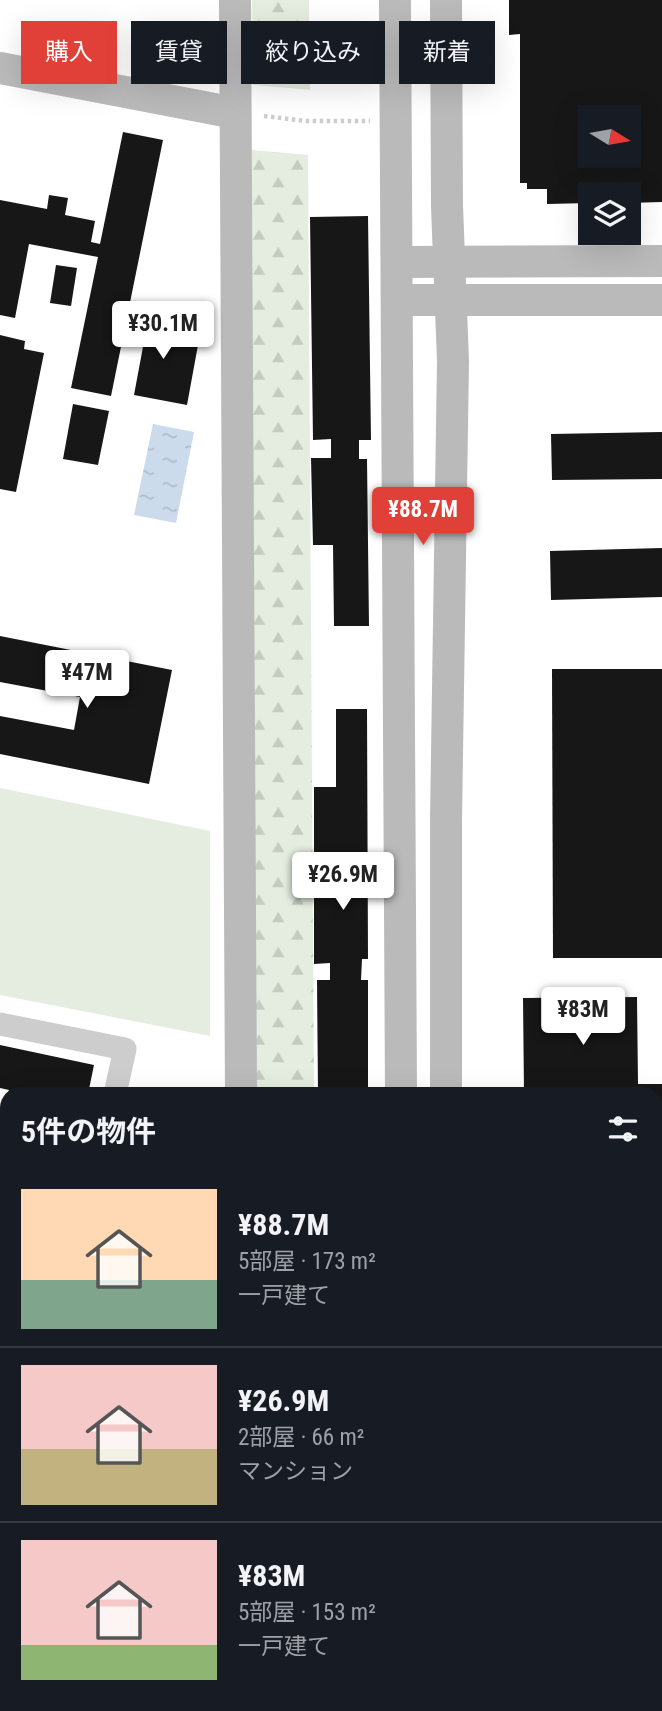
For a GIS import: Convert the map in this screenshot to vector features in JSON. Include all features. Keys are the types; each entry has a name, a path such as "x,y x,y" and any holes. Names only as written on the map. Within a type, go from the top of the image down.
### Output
{"street":[{"path":"235,0 241,1087"},
{"path":"395,0 401,1087"},
{"path":"446,0 453,361 446,821 446,1087"},
{"path":"0,68 235,113"},
{"path":"398,262 662,261"},
{"path":"398,300 662,300"},
{"path":"0,1024 125,1049 116,1087"}],"path":[{"path":"235,113 306,121 396,121"}],"green space":[{"path":"252,0 309,0 309,21 252,21"},
{"path":"310,84 310,90 253,85"},
{"path":"252,150 308,155 314,1087 255,1087"},
{"path":"0,788 210,831 210,1036 0,995"}],"water":[{"path":"153,424 194,432 176,523 134,515"}],"building":[{"path":"509,0 662,0 662,202 641,203 641,182 578,182 578,203 547,204 547,189 527,189 527,183 520,183 520,34 509,35"},
{"path":"123,132 163,140 111,396 71,388 98,257 29,244 15,318 0,315 0,200 47,209 49,195 68,198 65,215 95,221 91,242 100,244"},
{"path":"368,216 371,440 359,440 359,459 367,459 369,626 334,626 333,545 313,545 311,458 331,458 331,439 313,440 310,217"},
{"path":"56,265 77,268 71,306 50,303"},
{"path":"129,315 178,324 175,341 198,345 187,405 134,395 145,336 125,332"},
{"path":"0,335 25,341 24,349 44,353 16,492 0,489"},
{"path":"73,404 109,411 98,465 63,459"},
{"path":"662,432 662,479 552,480 551,434"},
{"path":"662,548 662,597 551,600 550,551"},
{"path":"0,636 172,670 149,784 0,754 0,716 74,730 80,697 0,682"},
{"path":"552,669 662,669 662,958 553,958"},
{"path":"336,709 367,709 368,959 362,959 361,980 368,980 368,1087 318,1087 317,980 330,980 330,963 314,964 314,787 336,787"},
{"path":"637,997 638,1084 662,1084 662,1087 524,1087 523,998"},
{"path":"0,1045 94,1065 89,1087 0,1087"}]}
